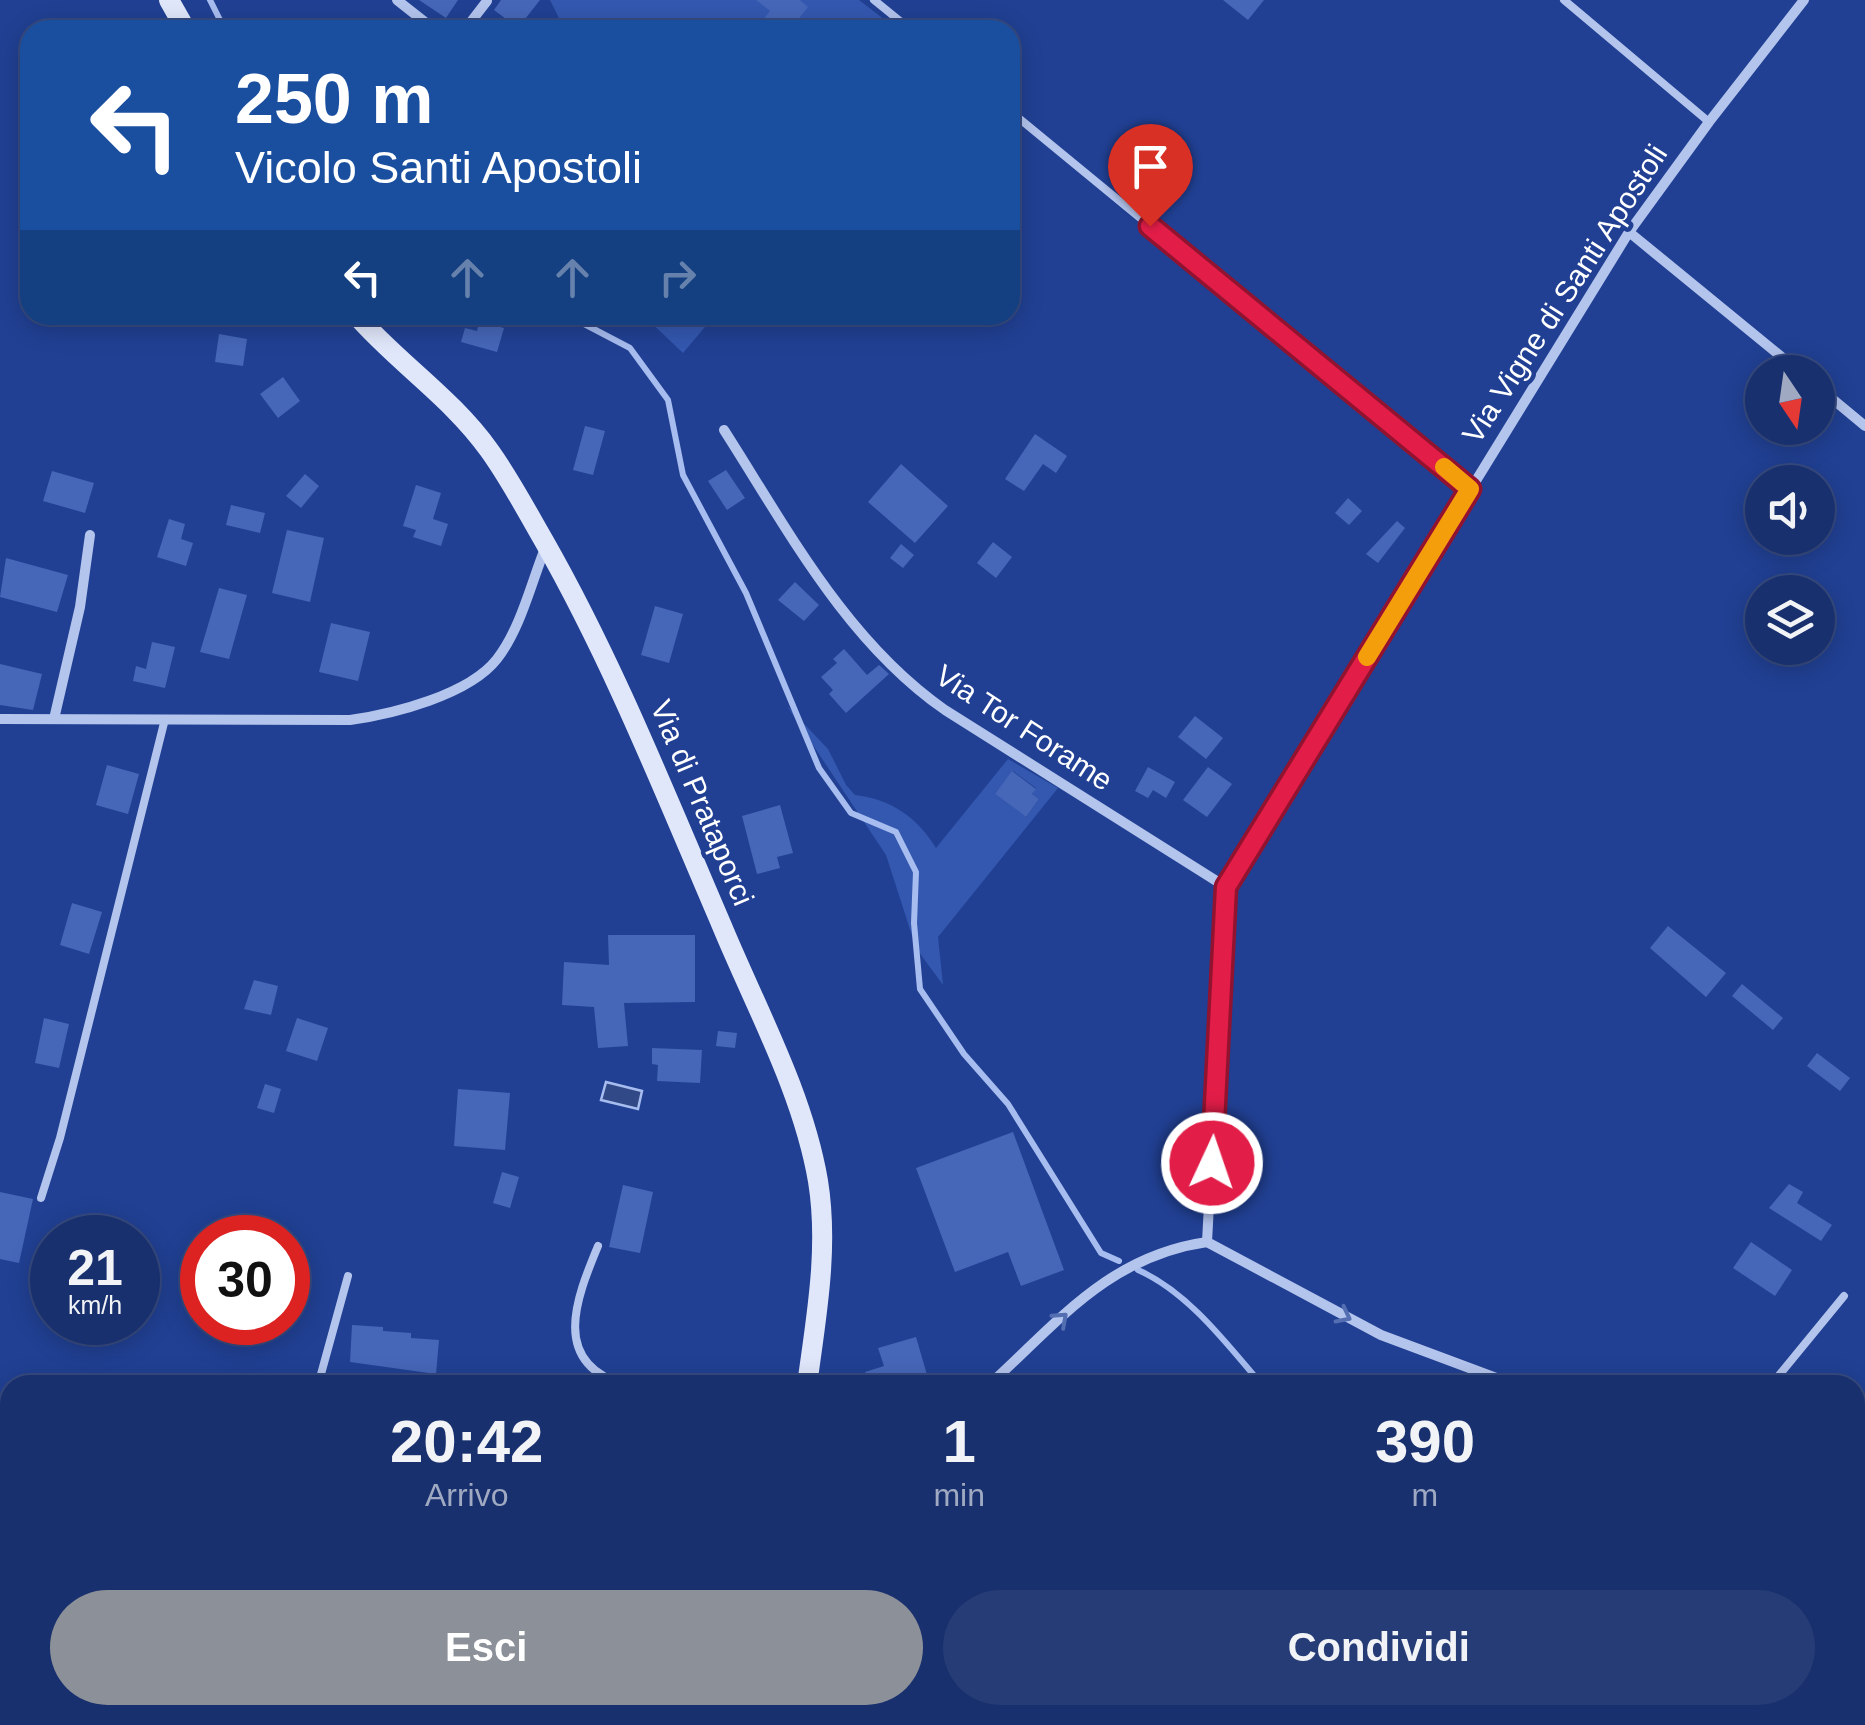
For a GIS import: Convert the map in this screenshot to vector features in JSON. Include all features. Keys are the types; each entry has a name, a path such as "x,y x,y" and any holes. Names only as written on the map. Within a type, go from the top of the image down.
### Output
{"street":[{"path":"398,0 423,20"},
{"name":"Via Vigne di Santi Apostoli","path":"1207,1242 1226,887 1629,232 1708,122 1804,0"},
{"path":"1629,232 1779,355"},
{"name":"Via di Prataporci","path":"366,325 476,433 510,482 594,631 635,723 804,1126 817,1178 823,1238 808,1375"},
{"path":"1835,401 1865,426"},
{"name":"Via Tor Forame","path":"724,430 833,600 910,684 1226,887"},
{"path":"54,718 80,607 90,535"},
{"path":"0,720 350,720 400,710 469,683 490,668 505,647 546,546"},
{"path":"1000,1375 1108,1277 1154,1254 1207,1242 1380,1335 1488,1375"}],"lane":[{"path":"874,0 899,20"},
{"path":"1564,0 1708,122"},
{"path":"1020,119 1470,489"},
{"path":"41,1198 65,1119 165,718"},
{"path":"598,1246 576,1305 578,1348 588,1368 603,1375"},
{"path":"321,1375 348,1276"},
{"path":"1779,1375 1844,1296"}],"shaded area":[{"path":"550,0 859,0 885,20 560,20"},
{"path":"654,325 707,325 683,353"},
{"path":"787,706 828,749 855,795 902,812 936,848 1008,759 1058,788 938,937 943,985 916,948 886,855","holes":["1013,771 1036,788 1032,794 1039,799 1026,817 995,794"]},
{"path":"606,1082 642,1091 638,1109 601,1100"}],"building":[{"path":"419,0 458,0 446,18"},
{"path":"501,0 540,0 524,20 507,20 494,10"},
{"path":"756,0 800,0 808,7 798,20 763,20 770,11"},
{"path":"1223,0 1264,0 1248,20"},
{"path":"478,325 504,328 497,352 461,342 465,328 477,331"},
{"path":"219,334 247,339 243,366 215,362"},
{"path":"283,377 300,401 278,418 260,394"},
{"path":"585,426 605,431 593,475 573,470"},
{"path":"1035,434 1067,456 1056,473 1043,464 1024,491 1005,479"},
{"path":"901,464 948,506 915,543 868,502"},
{"path":"726,470 745,498 727,510 708,481"},
{"path":"52,471 94,483 85,513 43,501"},
{"path":"305,474 319,486 301,508 286,496"},
{"path":"416,485 441,493 433,519 448,524 441,546 413,537 416,530 403,526"},
{"path":"1348,498 1362,511 1349,525 1335,513"},
{"path":"231,505 265,513 260,533 226,525"},
{"path":"169,519 185,524 181,539 193,543 186,566 157,557"},
{"path":"1397,521 1405,528 1378,563 1366,554"},
{"path":"287,530 324,538 310,602 272,593"},
{"path":"993,542 1012,557 996,578 977,563"},
{"path":"901,544 914,555 903,568 890,558"},
{"path":"6,558 68,575 57,612 0,597"},
{"path":"795,582 819,605 804,621 778,600"},
{"path":"219,588 247,595 229,659 200,652"},
{"path":"655,606 683,614 669,663 641,655"},
{"path":"331,623 370,632 358,681 319,672"},
{"path":"152,642 175,647 165,688 133,681 136,666 146,669"},
{"path":"844,649 867,675 879,665 889,674 846,713 829,694 833,690 821,677 837,663 833,659"},
{"path":"0,664 42,674 33,710 0,705"},
{"path":"1195,716 1223,738 1206,759 1178,737"},
{"path":"107,765 139,774 128,814 96,805"},
{"path":"1148,767 1175,782 1166,798 1153,790 1148,798 1135,791"},
{"path":"1208,767 1232,784 1207,817 1183,800"},
{"path":"1012,771 1036,789 1032,794 1039,799 1026,817 995,794"},
{"path":"780,805 793,853 777,857 780,868 757,874 742,816"},
{"path":"72,903 102,912 89,954 60,945"},
{"path":"1668,926 1726,973 1706,997 1650,948"},
{"path":"608,935 695,935 695,1002 624,1003 628,1046 598,1048 594,1007 562,1005 564,962 609,965"},
{"path":"254,980 278,986 271,1015 244,1009"},
{"path":"1742,984 1783,1018 1773,1030 1732,996"},
{"path":"44,1018 69,1024 59,1068 35,1063"},
{"path":"297,1018 328,1028 317,1061 286,1051"},
{"path":"718,1031 737,1033 735,1048 716,1046"},
{"path":"652,1048 702,1050 700,1083 657,1081 658,1065 652,1064"},
{"path":"1817,1053 1850,1078 1840,1091 1807,1066"},
{"path":"265,1084 281,1089 274,1113 257,1108"},
{"path":"458,1089 510,1093 505,1150 454,1146"},
{"path":"1013,1132 1064,1270 1021,1286 1008,1252 955,1272 916,1168"},
{"path":"502,1172 519,1177 510,1208 493,1203"},
{"path":"1789,1184 1803,1192 1797,1203 1832,1225 1821,1241 1769,1208"},
{"path":"623,1185 653,1192 640,1253 609,1247"},
{"path":"0,1192 33,1199 19,1263 0,1259"},
{"path":"1751,1242 1792,1270 1775,1296 1733,1268"},
{"path":"352,1325 383,1327 383,1331 411,1333 411,1338 439,1340 436,1374 350,1362"},
{"path":"916,1337 927,1375 866,1375 865,1372 884,1366 878,1348"}],"waterway":[{"path":"210,0 220,20"},
{"path":"586,325 630,348 668,400 683,475 746,593 819,768 851,813 896,832 916,872 914,923 920,989 964,1054 1008,1104 1101,1253 1119,1261"},
{"path":"1138,1270 1190,1305 1254,1375"}],"slow traffic":[{"path":"1367,657 1470,489 1444,467"}],"route":[{"path":"1150,226 1470,489 1226,887 1212,1163"}]}
